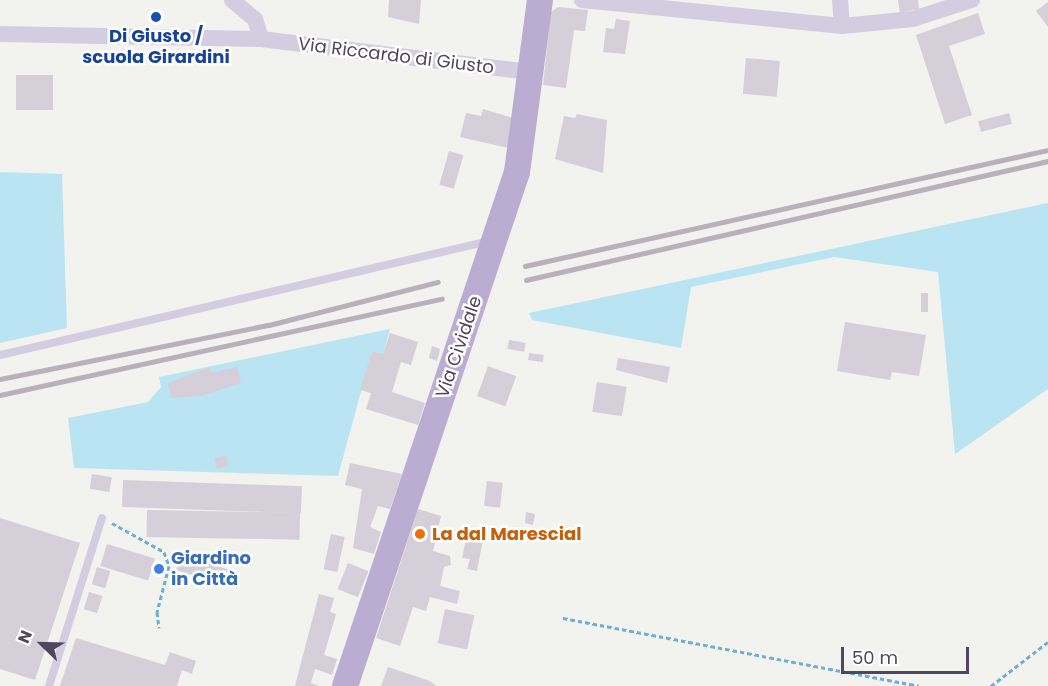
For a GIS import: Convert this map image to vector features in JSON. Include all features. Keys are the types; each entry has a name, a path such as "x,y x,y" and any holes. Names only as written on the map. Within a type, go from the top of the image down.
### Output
{"main road":[{"name":"Via Cividale","path":"345,686 495,240 523,146 540,0"}],"street":[{"path":"232,0 255,19 261,39"},
{"path":"582,0 842,26 913,19 972,0"},
{"path":"840,0 842,26"},
{"name":"Via Riccardo di Giusto","path":"0,34 261,39 531,72"}],"lane":[{"path":"0,355 495,240"},
{"path":"49,686 102,518"}],"path":[{"path":"102,518 164,552 169,566 157,612 159,628"},
{"path":"563,618 919,686"},
{"path":"991,686 1048,642"}],"shaded area":[{"path":"0,172 62,174 67,328 0,343"},
{"path":"1048,203 1048,389 955,454 938,272 834,257 691,287 681,348 532,320 529,313"},
{"path":"390,329 383,354 372,351 338,476 74,468 68,418 148,402 161,387 159,377"}],"building":[{"path":"389,0 421,0 419,24 388,17"},
{"path":"898,0 918,0 919,9 900,13"},
{"path":"1048,2 1048,27 1036,11"},
{"path":"558,7 588,10 585,31 574,30 566,88 543,85 551,12"},
{"path":"978,13 985,34 949,46 972,115 945,124 916,35"},
{"path":"616,19 630,21 625,54 603,52 606,28 614,29"},
{"path":"746,58 780,61 777,97 743,94"},
{"path":"16,75 53,75 53,110 16,110"},
{"path":"483,109 513,118 508,148 460,137 466,113 481,116"},
{"path":"1009,113 1012,124 981,132 978,121"},
{"path":"577,114 607,120 603,173 555,159 564,116 575,118"},
{"path":"449,151 463,155 454,189 439,185"},
{"path":"921,293 928,293 928,312 921,312"},
{"path":"845,322 926,335 919,376 892,372 890,380 837,371"},
{"path":"390,333 418,342 411,365 401,362 392,392 425,403 418,425 366,409 371,393 360,390 372,351 383,354"},
{"path":"509,340 526,343 524,352 507,349"},
{"path":"432,346 440,349 437,361 429,358"},
{"path":"529,353 544,355 543,362 528,360"},
{"path":"618,358 670,367 667,383 616,370"},
{"path":"488,366 516,376 505,406 477,396"},
{"path":"210,367 212,373 237,367 241,383 201,396 171,398 168,383"},
{"path":"597,382 627,387 622,416 592,412"},
{"path":"226,455 228,466 217,469 215,458"},
{"path":"350,463 402,474 390,509 378,506 370,527 381,532 374,554 353,548 362,489 345,485"},
{"path":"92,474 112,477 109,492 90,489"},
{"path":"123,480 302,486 301,513 122,507"},
{"path":"487,481 503,483 500,508 484,506"},
{"path":"418,509 441,516 433,551 450,556 451,565 444,567 440,586 460,591 457,604 430,597 426,611 413,607 400,646 376,638"},
{"path":"147,510 300,513 300,540 147,537"},
{"path":"526,512 535,514 533,525 525,523"},
{"path":"0,518 80,543 35,680 0,669"},
{"path":"331,534 345,537 337,572 324,569"},
{"path":"467,535 483,539 477,571 467,569 470,559 462,558"},
{"path":"107,544 155,559 148,581 100,566"},
{"path":"181,555 232,570 227,586 176,570"},
{"path":"348,563 368,571 358,597 338,589"},
{"path":"97,567 110,571 105,588 92,584"},
{"path":"89,592 102,596 97,613 84,609"},
{"path":"319,594 334,598 330,612 336,614 324,655 337,659 332,675 315,669 311,683 319,686 295,686"},
{"path":"445,609 474,615 467,649 438,643"},
{"path":"76,638 165,665 170,652 196,661 192,674 182,670 177,686 60,686"},
{"path":"388,667 430,681 436,686 381,686"}],"railway":[{"path":"525,266 1048,150"},
{"path":"526,280 1048,161"},
{"path":"0,379 269,325 438,282"},
{"path":"0,395 442,299"}],"place":[{"name":"Di Giusto / scuola Girardini","path":"156,17"},
{"name":"La dal Marescial","path":"420,534"},
{"name":"Giardino in Città","path":"159,569"}]}
